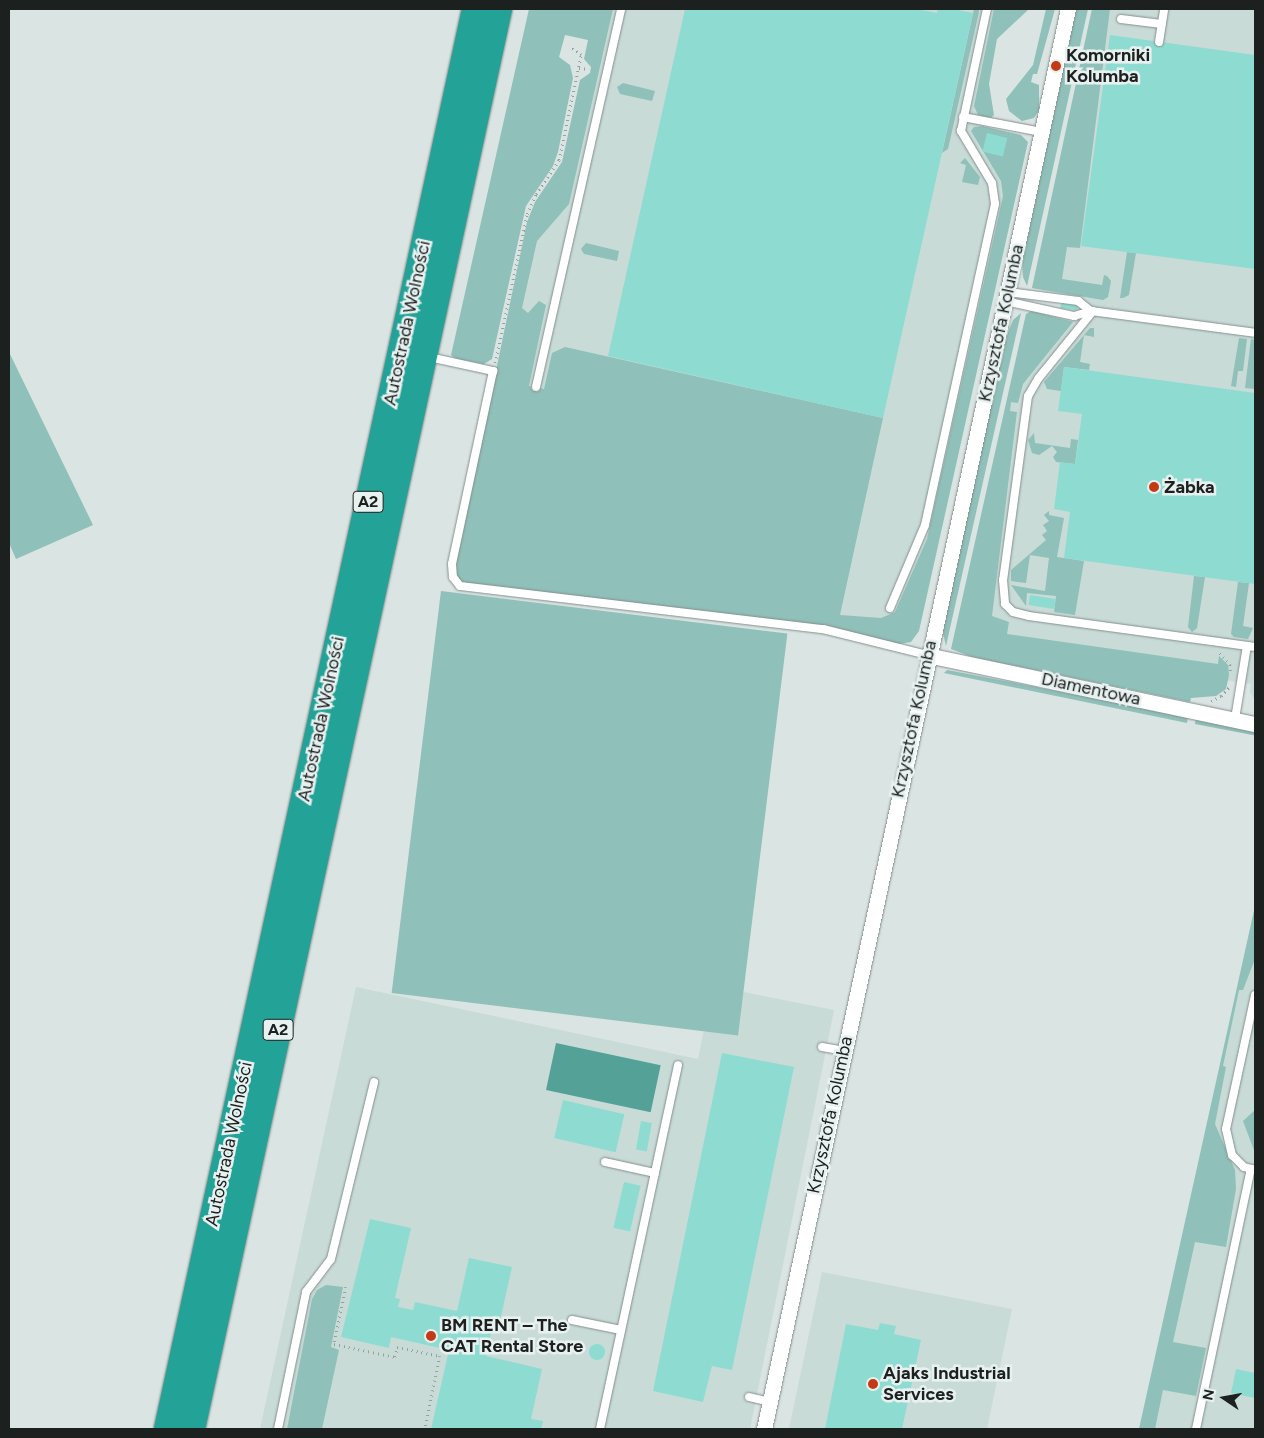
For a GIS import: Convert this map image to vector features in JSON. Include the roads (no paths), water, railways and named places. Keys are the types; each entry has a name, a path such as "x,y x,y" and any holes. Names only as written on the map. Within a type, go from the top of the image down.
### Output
{"highway":[{"name":"Autostrada Wolności","path":"167,1429 475,9"},
{"name":"Autostrada Wolności","path":"192,1429 499,9"}],"street":[{"name":"Krzysztofa Kolumba","path":"764,1429 927,655 1068,9"},
{"name":"Diamentowa","path":"927,655 1255,724"}],"lane":[{"path":"536,387 621,9"},
{"path":"890,608 925,525 995,204 992,183 962,136 963,117 987,9"},
{"path":"1159,42 1164,9"},
{"path":"1121,18 1162,24"},
{"path":"963,117 1042,132"},
{"path":"1006,297 1074,316 1092,311 1255,333"},
{"path":"1006,297 1078,302 1092,311"},
{"path":"1092,311 1038,379 1028,396 1003,580 1006,604 1013,612 1029,616 1251,647 1235,719"},
{"path":"423,356 493,371 452,564 453,577 460,586 823,629 927,655"},
{"path":"1196,1429 1253,1169 1232,1155 1226,1128 1255,995"},
{"path":"822,1047 844,1051"},
{"path":"600,1429 678,1065"},
{"path":"278,1429 306,1292 332,1259 374,1082"},
{"path":"605,1162 655,1173"},
{"path":"572,1320 621,1330"},
{"path":"749,1397 770,1402"}],"place":[{"name":"Komorniki Kolumba","path":"1056,66"},
{"name":"Żabka","path":"1154,487"},
{"name":"BM RENT – The CAT Rental Store","path":"431,1336"},
{"name":"Ajaks Industrial Services","path":"873,1384"}]}
